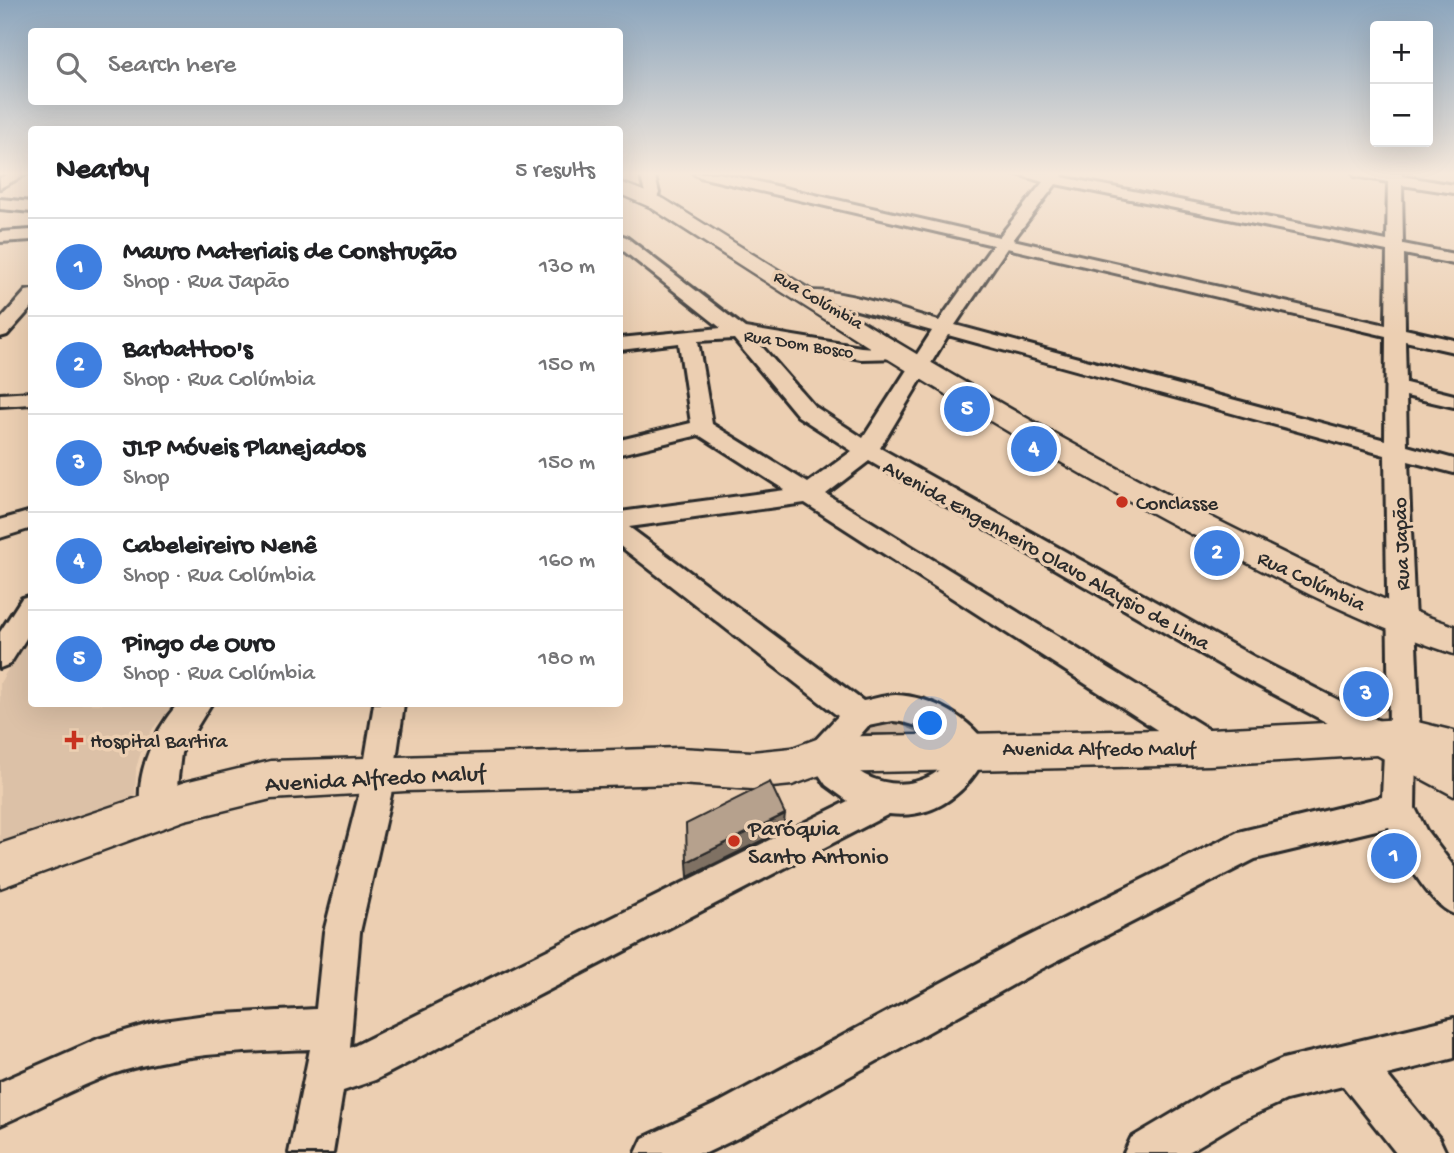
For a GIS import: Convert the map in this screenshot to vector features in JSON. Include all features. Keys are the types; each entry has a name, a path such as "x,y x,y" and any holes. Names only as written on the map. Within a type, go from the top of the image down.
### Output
{"main road":[{"name":"Rua Colúmbia","path":"701,227 912,360 1043,432 1064,449 1212,533 1403,622 1454,640"},
{"name":"Avenida Alfredo Maluf","path":"0,866 157,811 271,780 378,774 679,766 708,770 779,768 818,757 973,750 1396,741"},
{"name":"Avenida Engenheiro Olavo Alaysio de Lima","path":"1396,741 1440,743 1454,749"},
{"name":"Avenida Engenheiro Olavo Alaysio de Lima","path":"1396,741 1454,777"}],"street":[{"path":"934,227 1454,346"},
{"path":"623,520 808,495 866,452 912,360 943,328 1016,227"},
{"path":"1299,227 1454,259"},
{"name":"Rua Japão","path":"1396,227 1396,450 1403,622 1396,741 1398,809 1414,842 1454,896"},
{"path":"0,237 28,235"},
{"name":"Avenida Engenheiro Olavo Alaysio de Lima","path":"623,242 739,333 806,411 866,452 1246,666 1396,741"},
{"path":"810,295 943,328 1454,466"},
{"path":"0,331 28,300"},
{"name":"Rua Dom Bosco","path":"623,344 739,333 912,360"},
{"path":"688,338 702,427"},
{"path":"1396,387 1454,401"},
{"path":"0,400 28,398"},
{"path":"623,446 702,427 1210,747"},
{"path":"0,517 28,516"},
{"path":"0,529 28,518"},
{"path":"623,535 859,715"},
{"path":"0,656 28,611"},
{"path":"157,811 158,775 167,740 193,707"},
{"path":"312,1153 334,1028 342,932 378,774 389,707"},
{"path":"324,1075 361,1066 883,800 918,799 937,793 959,777 973,750 939,719 918,710 892,708 859,715 818,757 851,783 883,800"},
{"path":"658,1153 735,1117 1030,955 1250,844 1398,809"},
{"path":"0,1104 62,1074 131,1048 174,1039 334,1028"},
{"path":"1146,1153 1227,1105 1266,1087 1454,1038"},
{"path":"1351,1064 1423,1153"}],"shaded area":[{"name":"Hospital Bartira","path":"28,635 28,707 173,707 153,728 141,752 136,768 135,801 0,847 0,683"},
{"path":"878,721 895,721 925,734 863,734"}],"building":[{"path":"770,782 785,814 687,862 686,824"}],"place":[{"name":"Pingo de Ouro","path":"967,409"},
{"name":"Cabeleireiro Nenê","path":"1034,449"},
{"name":"Conclasse","path":"1122,502"},
{"name":"Barbattoo's","path":"1217,553"},
{"name":"JLP Móveis Planejados","path":"1366,694"},
{"name":"Hospital Bartira","path":"74,740"},
{"name":"Paróquia Santo Antonio","path":"734,841"},
{"name":"Mauro Materiais de Construção","path":"1394,856"}]}
